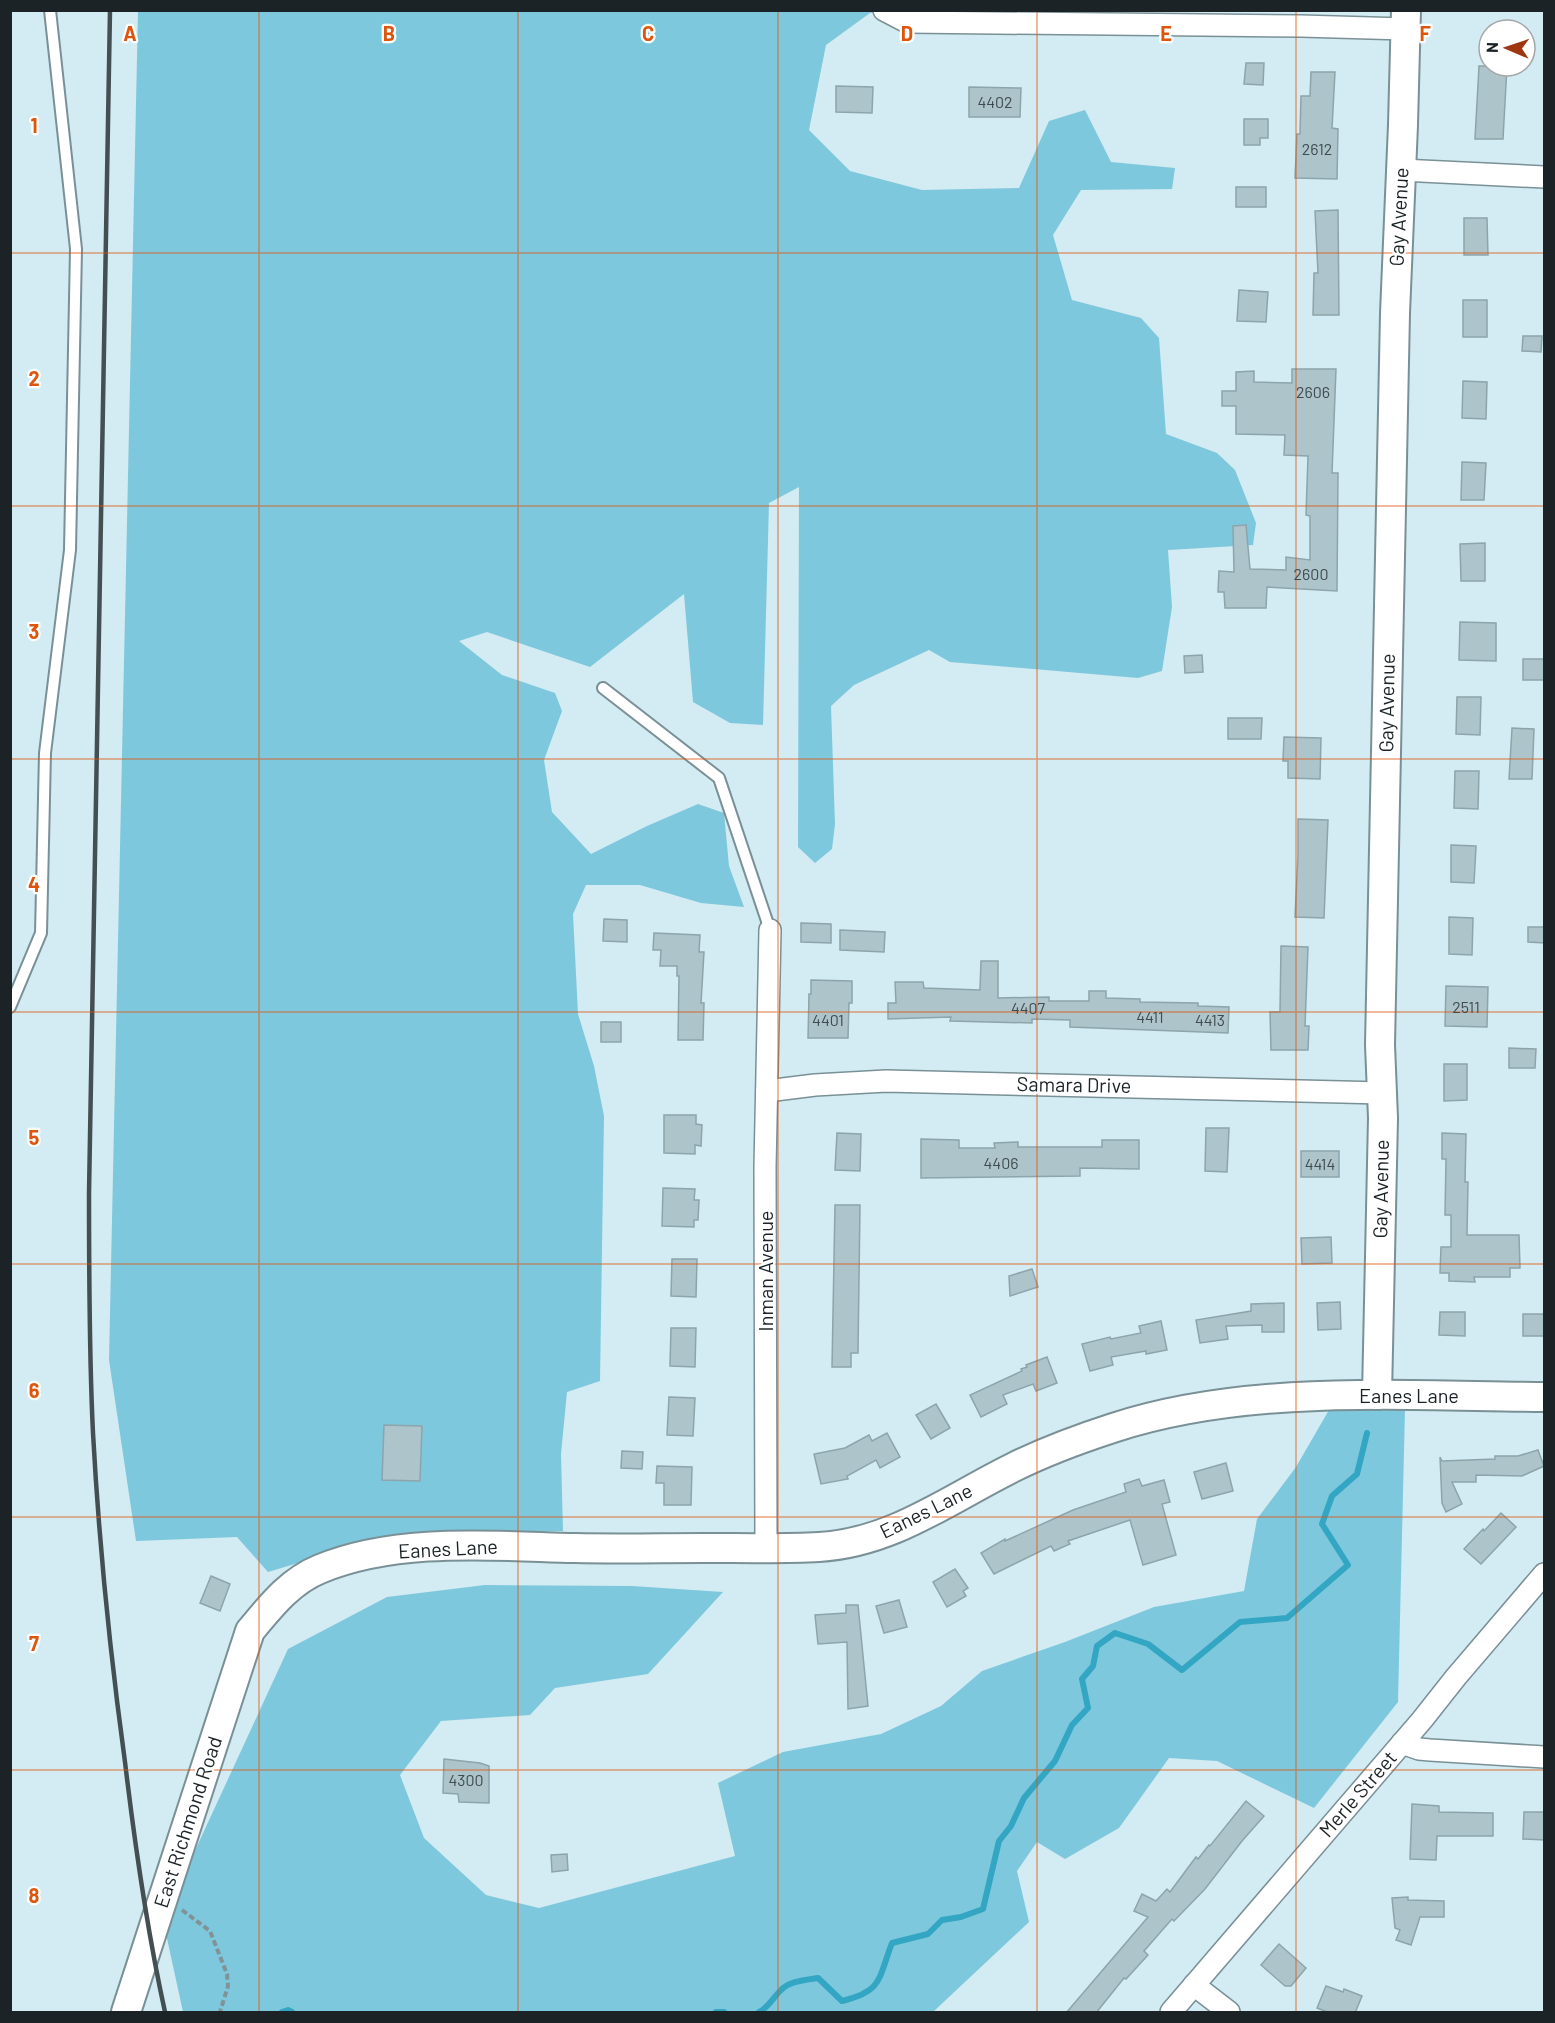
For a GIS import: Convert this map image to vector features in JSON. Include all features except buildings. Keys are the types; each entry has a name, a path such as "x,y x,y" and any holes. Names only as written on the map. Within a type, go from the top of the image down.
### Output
{"street":[{"path":"884,10 907,22 1301,26 1406,20"},
{"name":"Gay Avenue","path":"1377,1395 1383,1118 1380,1046 1392,454 1406,20"},
{"path":"1401,170 1545,177"},
{"name":"Inman Avenue","path":"766,1548 767,1091 770,930"},
{"name":"Samara Drive","path":"767,1091 815,1085 886,1081 1382,1093"},
{"name":"Eanes Lane","path":"250,1631 284,1591 317,1570 362,1554 457,1545 579,1548 821,1547 867,1540 906,1525 1013,1467 1114,1427 1147,1419 1210,1406 1294,1398 1377,1395 1545,1397"},
{"name":"Merle Street","path":"1171,2013 1545,1574"},
{"name":"East Richmond Road","path":"126,2013 250,1631"},
{"path":"1402,1743 1419,1749 1545,1757"},
{"path":"1194,1985 1229,2013"}],"lane":[{"path":"10,1007 41,933 45,753 70,550 76,249 51,10"},
{"path":"603,688 719,778 770,930"}],"path":[{"path":"164,1898 210,1931 227,1974 228,1986 220,2013"}],"shaded area":[{"path":"138,11 936,11 870,13 826,45 809,130 850,171 922,190 1019,188 1049,121 1085,110 1111,162 1175,168 1172,189 1081,190 1053,235 1072,300 1141,318 1159,338 1166,434 1217,453 1235,470 1256,523 1253,545 1168,550 1172,607 1162,671 1138,678 950,662 929,650 854,685 831,706 835,824 832,849 815,863 798,847 799,487 769,503 763,725 730,723 693,702 684,594 590,667 487,632 459,641 502,675 555,693 562,711 544,760 552,812 591,854 698,804 724,813 729,866 744,907 701,903 640,885 586,885 573,914 578,1014 594,1066 604,1116 600,1381 567,1392 561,1454 563,1531 384,1537 268,1572 237,1537 136,1541 109,1360"},
{"path":"1405,1409 1398,1702 1314,1808 1217,1761 1169,1758 1119,1828 1065,1859 1037,1842 1017,1871 1029,1922 933,2012 183,2012 163,1920 288,1649 387,1597 485,1585 632,1586 723,1592 648,1674 555,1688 530,1715 441,1721 400,1775 424,1838 486,1895 539,1908 735,1856 718,1783 783,1752 881,1734 941,1706 982,1671 1154,1607 1244,1591 1257,1519 1296,1467 1329,1410"}],"waterway":[{"path":"759,2012 784,1988 803,1980 818,1978 842,2001 865,1993 872,1988 881,1975 892,1943 928,1934 942,1920 961,1917 983,1909 999,1841 1011,1826 1024,1798 1055,1761 1072,1725 1088,1708 1082,1679 1093,1666 1097,1646 1115,1633 1148,1644 1182,1670 1240,1622 1287,1618 1348,1565 1322,1524 1332,1496 1357,1474 1367,1433"},
{"path":"282,2012 288,2010 292,2012"},
{"path":"716,2012 724,2012"}],"railway":[{"path":"110,10 89,1193 91,1373 98,1515 115,1680 142,1888 165,2012"}]}
